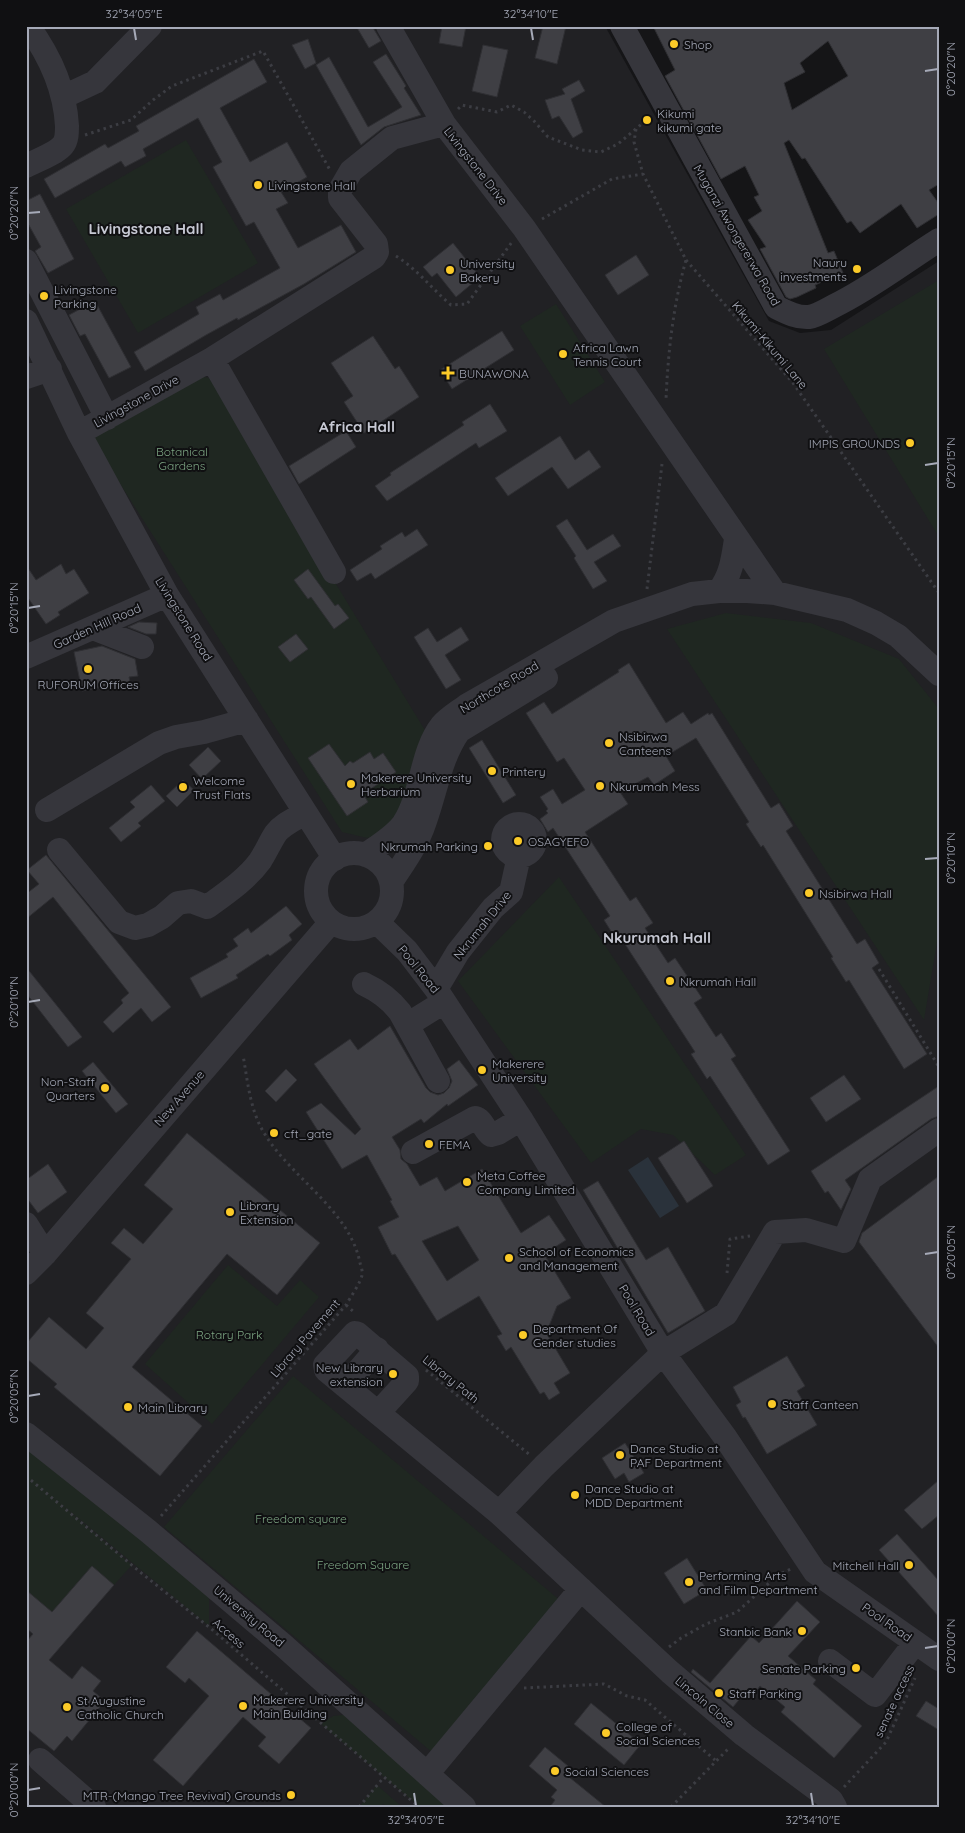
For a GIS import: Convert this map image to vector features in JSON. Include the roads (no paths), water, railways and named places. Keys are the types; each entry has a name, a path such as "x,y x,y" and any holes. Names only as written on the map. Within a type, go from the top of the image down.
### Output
{"street":[{"path":"26,166 56,150 65,141 66,117 63,97 53,67 28,26"},
{"path":"388,26 444,124"},
{"name":"Muganzi Awongererwa Road","path":"622,26 776,307 800,317 810,317 821,313 850,298 939,240"},
{"path":"63,97 95,82 144,28"},
{"name":"Livingstone Drive","path":"79,433 212,359 374,257 377,252 376,244 340,198 340,190 351,171 392,138 444,124 524,228 736,539 775,593"},
{"path":"26,261 107,418"},
{"name":"Livingstone Road","path":"26,321 79,433 167,594 335,859"},
{"path":"212,359 334,572"},
{"path":"26,377 50,369"},
{"path":"719,591 726,582 731,570 736,539"},
{"name":"Northcote Road","path":"365,855 403,825 413,807 427,756 434,739 442,726 452,716 466,706 614,621 692,594 719,591 775,593 847,610 876,623 898,636 939,674"},
{"name":"Garden Hill Road","path":"26,657 167,594"},
{"name":"Northcote Road","path":"391,882 408,858 425,823 445,755 458,731 622,634 644,612"},
{"path":"93,628 142,647"},
{"path":"46,810 159,743 176,737 204,732 247,720"},
{"path":"59,850 119,922 135,928 148,925 162,917 178,903 191,901 207,907 250,872 260,861 276,833 305,813"},
{"path":"344,855 365,855 383,866 391,882 391,900 388,908 377,922 368,926 349,929 331,922 325,916 318,902 317,885 323,870 335,859 344,855"},
{"name":"Nkrumah Drive","path":"440,995 458,952 493,908 511,892 519,856"},
{"name":"New Avenue","path":"26,1273 45,1254 331,922"},
{"name":"Pool Road","path":"377,922 407,951 440,995 521,1119 663,1353 725,1437 815,1572 939,1659"},
{"path":"364,984 392,1002 407,1025 438,1082"},
{"path":"407,1025 440,995"},
{"path":"413,1152 471,1119 478,1118 487,1132 494,1135 521,1119"},
{"path":"499,1513 544,1466 663,1353 726,1314 775,1232 806,1230 844,1241 870,1179 939,1130"},
{"path":"26,1224 45,1254"},
{"name":"Lincoln Close","path":"378,1414 408,1378 404,1372 377,1349 345,1386 378,1414 499,1513 655,1658 744,1735 833,1804"},
{"name":"University Road","path":"26,1434 148,1532 283,1645 464,1807"},
{"path":"427,1774 580,1590"},
{"path":"830,1660 875,1695 916,1642"},
{"path":"40,1760 94,1807"}],"place":[{"name":"Shop","path":"674,44"},
{"name":"Kikumi kikumi gate","path":"647,120"},
{"name":"Livingstone Hall","path":"258,185"},
{"name":"Nauru investments","path":"857,269"},
{"name":"University Bakery","path":"450,270"},
{"name":"Livingstone Parking","path":"44,296"},
{"name":"Africa Lawn Tennis Court","path":"563,354"},
{"name":"BUNAWONA","path":"448,373"},
{"name":"IMPIS GROUNDS","path":"910,443"},
{"name":"RUFORUM Offices","path":"88,669"},
{"name":"Nsibirwa Canteens","path":"609,743"},
{"name":"Printery","path":"492,771"},
{"name":"Makerere University Herbarium","path":"351,784"},
{"name":"Nkurumah Mess","path":"600,786"},
{"name":"Welcome Trust Flats","path":"183,787"},
{"name":"OSAGYEFO","path":"518,841"},
{"name":"Nkrumah Parking","path":"488,846"},
{"name":"Nsibirwa Hall","path":"809,893"},
{"name":"Nkrumah Hall","path":"670,981"},
{"name":"Makerere University","path":"482,1070"},
{"name":"Non-Staff Quarters","path":"105,1088"},
{"name":"cft_gate","path":"274,1133"},
{"name":"FEMA","path":"429,1144"},
{"name":"Meta Coffee Company Limited","path":"467,1182"},
{"name":"Library Extension","path":"230,1212"},
{"name":"School of Economics and Management","path":"509,1258"},
{"name":"Department Of Gender studies","path":"523,1335"},
{"name":"New Library extension","path":"393,1374"},
{"name":"Staff Canteen","path":"772,1404"},
{"name":"Main Library","path":"128,1407"},
{"name":"Dance Studio at PAF Department","path":"620,1455"},
{"name":"Dance Studio at MDD Department","path":"575,1495"},
{"name":"Mitchell Hall","path":"909,1565"},
{"name":"Performing Arts and Film Department","path":"689,1582"},
{"name":"Stanbic Bank","path":"802,1631"},
{"name":"Senate Parking","path":"856,1668"},
{"name":"Staff Parking","path":"719,1693"},
{"name":"Makerere University Main Building","path":"243,1706"},
{"name":"St Augustine Catholic Church","path":"67,1707"},
{"name":"College of Social Sciences","path":"606,1733"},
{"name":"Social Sciences","path":"555,1771"},
{"name":"MTR-(Mango Tree Revival) Grounds","path":"291,1795"}],"district":[{"name":"Livingstone Hall","path":"146,228"},
{"name":"Africa Hall","path":"357,426"},
{"name":"Nkurumah Hall","path":"657,937"}],"park label":[{"name":"Botanical Gardens","path":"182,458"},
{"name":"Rotary Park","path":"229,1334"},
{"name":"Freedom square","path":"301,1518"},
{"name":"Freedom Square","path":"363,1564"}]}
